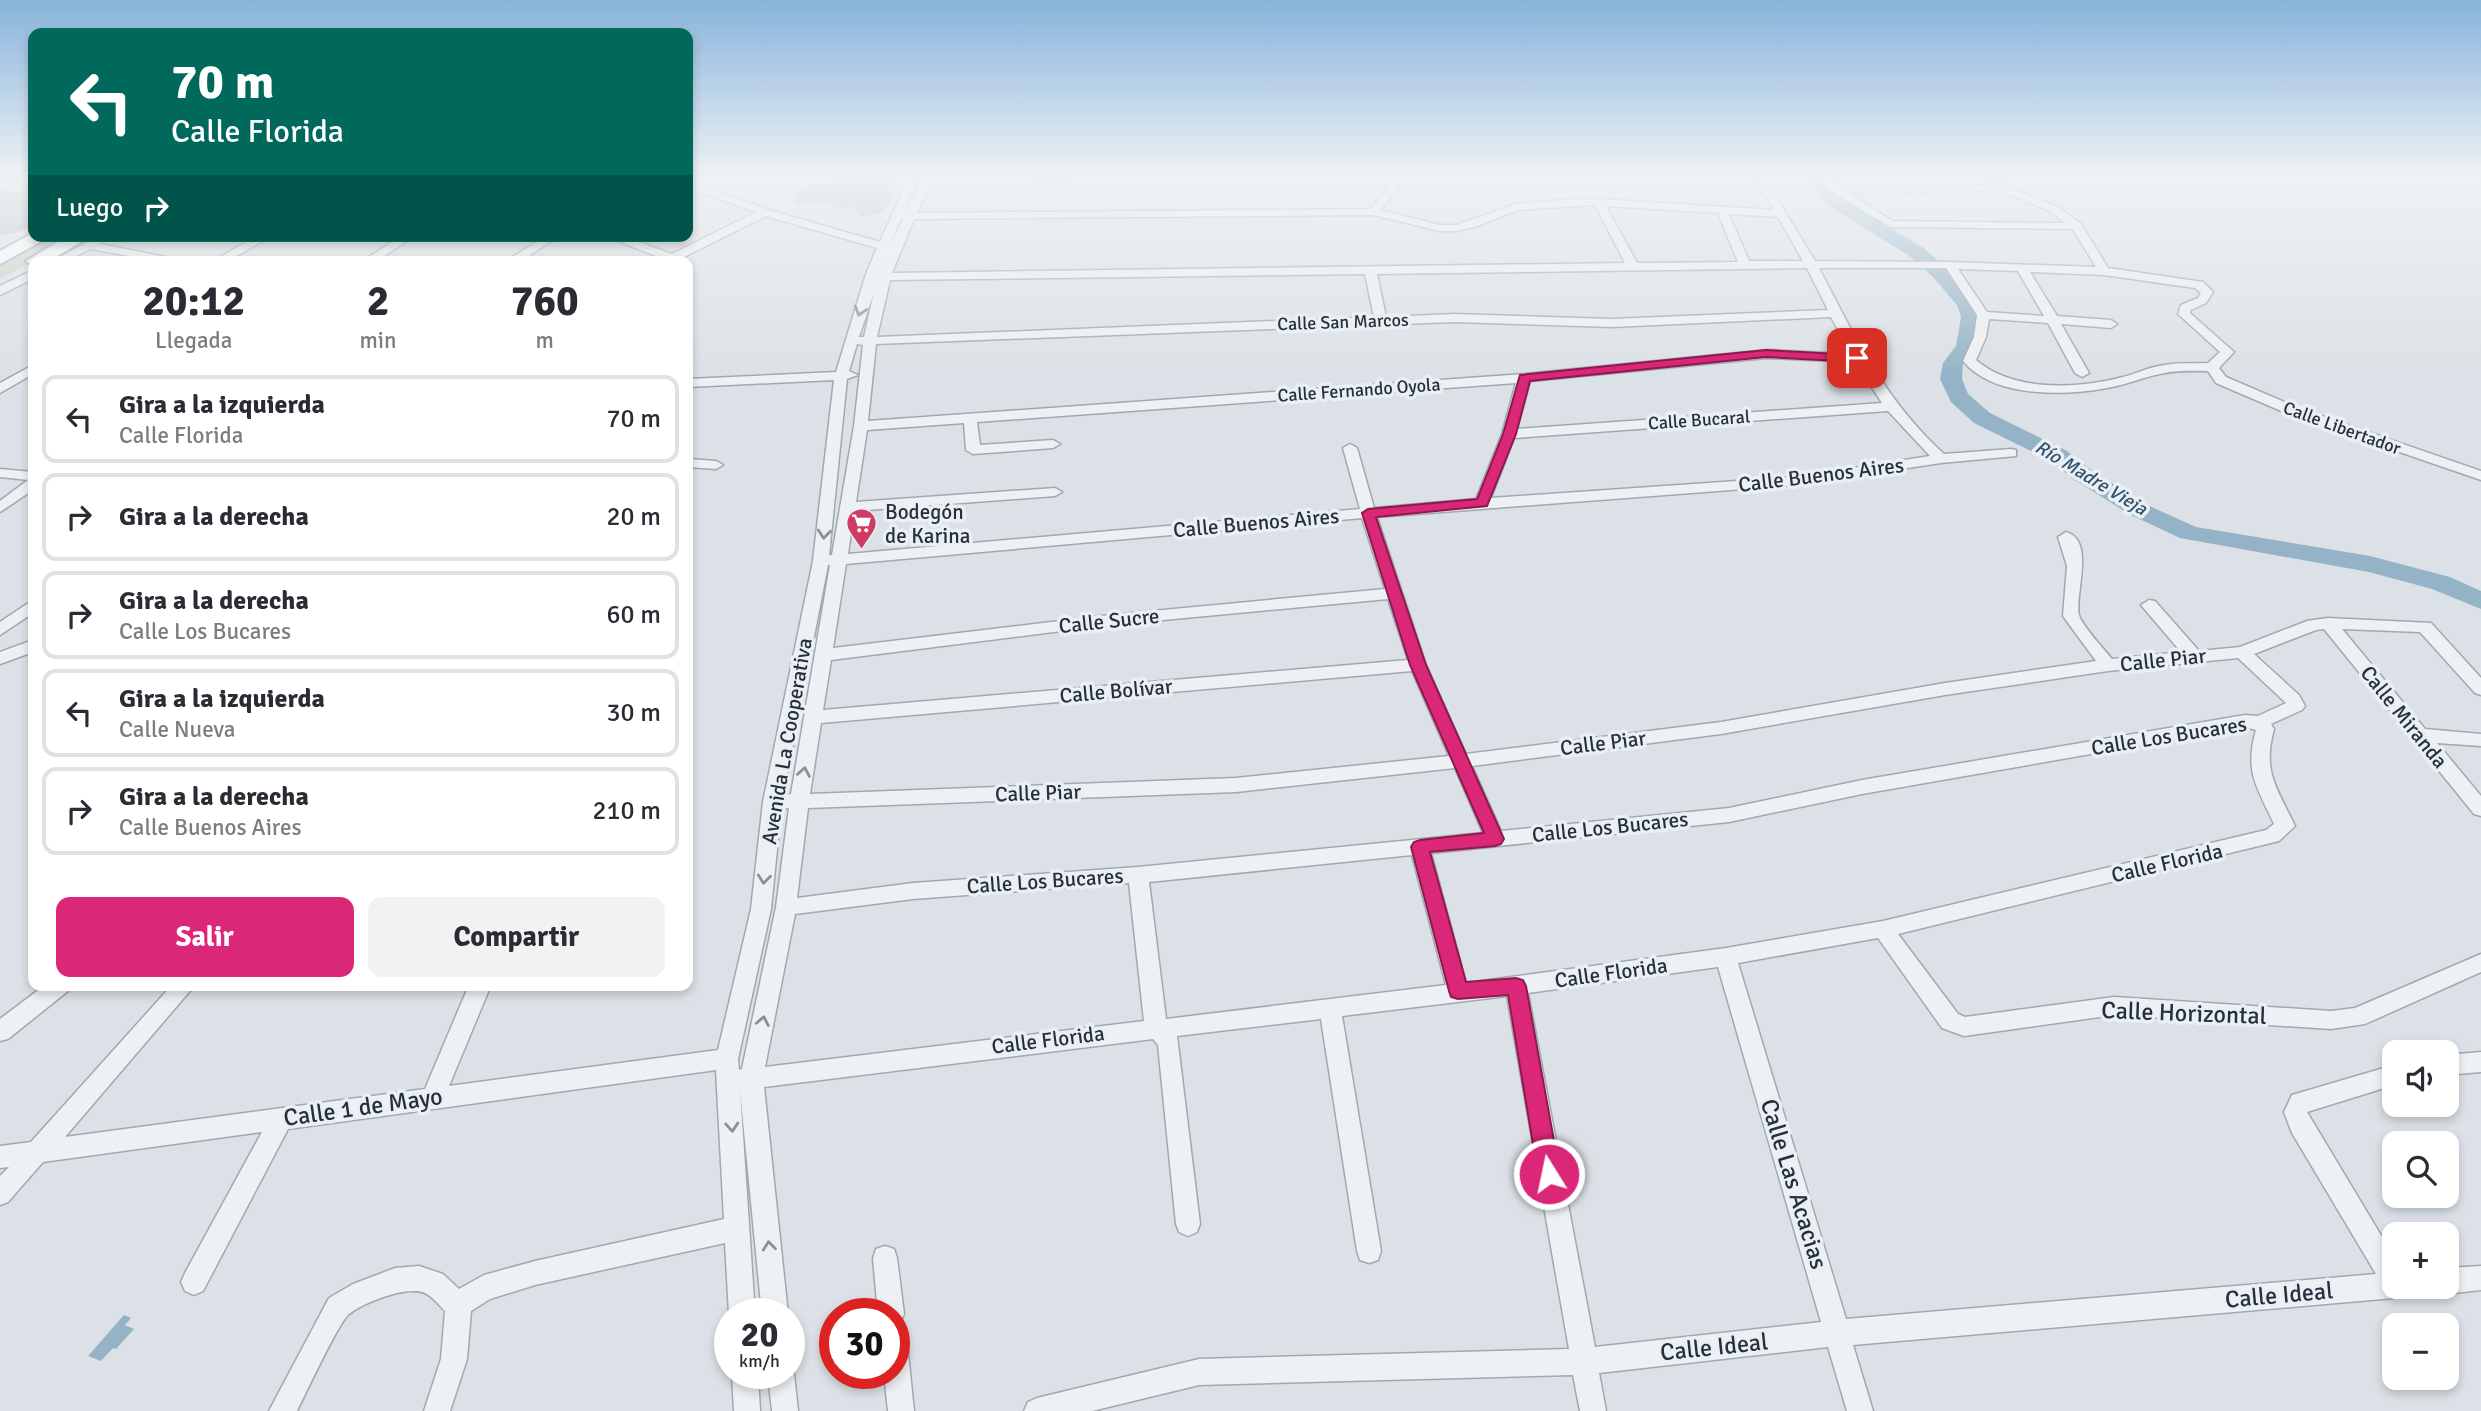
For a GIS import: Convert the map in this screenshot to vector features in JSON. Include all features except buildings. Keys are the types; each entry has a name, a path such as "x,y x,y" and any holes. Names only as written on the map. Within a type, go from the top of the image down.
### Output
{"main road":[{"path":"0,258 26,245"},
{"path":"47,256 75,245"},
{"path":"0,279 28,264"}],"street":[{"path":"65,256 80,245"},
{"path":"103,245 156,256"},
{"path":"228,256 249,245"},
{"path":"377,256 395,245"},
{"path":"520,256 539,245"},
{"path":"632,245 659,256"},
{"path":"677,256 699,245"},
{"path":"876,245 890,249"},
{"name":"Avenida La Cooperativa","path":"773,1298 752,1076 786,907 799,802 825,655 841,376 872,274 892,245"},
{"path":"1621,245 1633,267"},
{"path":"1737,245 1745,265"},
{"path":"1800,245 1857,358 1888,407 1941,459"},
{"path":"2088,245 2104,271"},
{"name":"Avenida La Cooperativa","path":"741,1298 728,1070 761,909 772,802 830,561 848,507 861,426 870,341 890,249"},
{"path":"885,277 1811,264 1944,265 2104,271 2192,282 2207,292 2202,300 2185,308 2184,314 2228,352 2212,367 2163,369 2120,382 2042,388 1992,379 1975,369 1969,361 1980,337 1983,315 1944,265"},
{"path":"2022,268 2040,295 2051,321 2082,373"},
{"path":"1370,270 1381,321"},
{"path":"0,291 28,277"},
{"name":"Calle San Marcos","path":"851,342 1455,318 1612,323 1835,313"},
{"path":"1983,315 2111,324"},
{"name":"Calle Fernando Oyola","path":"861,426 1524,378 1766,354 1857,358"},
{"name":"Calle Libertador","path":"2212,367 2221,380 2258,396 2404,452 2481,476"},
{"path":"0,389 28,372"},
{"path":"693,383 865,374"},
{"path":"1482,503 1509,434 1524,378"},
{"name":"Calle Bucaral","path":"1509,434 1888,407"},
{"path":"970,418 973,450 1053,444"},
{"path":"1350,448 1368,513 1418,665 1495,839"},
{"name":"Calle Buenos Aires","path":"830,561 1482,503 1795,481 1941,459 2011,453"},
{"path":"693,463 716,464"},
{"path":"0,472 28,475"},
{"path":"0,508 28,487"},
{"path":"848,507 1055,492"},
{"path":"2066,537 2073,548 2076,562 2071,616 2108,665"},
{"name":"Calle Sucre","path":"825,655 1110,620 1394,593"},
{"path":"2149,605 2194,656"},
{"path":"0,630 28,609"},
{"name":"Calle Piar","path":"772,802 1236,785 1462,761 1721,728 1945,689 2108,665 2242,652 2314,625 2328,624 2425,627 2481,689"},
{"name":"Calle Miranda","path":"2328,624 2481,809"},
{"path":"0,658 28,648"},
{"path":"2242,652 2296,703 2296,706 2260,722"},
{"name":"Calle Bolívar","path":"814,717 1418,665"},
{"name":"Calle Los Bucares","path":"786,907 913,891 1138,874 1729,815 1862,787 2245,721 2260,722"},
{"name":"Calle Florida","path":"728,1070 752,1076 1516,986 1726,957 1883,929 2272,836 2285,826 2264,790 2258,769 2265,729 2260,722"},
{"path":"2418,735 2481,740"},
{"path":"1420,847 1458,991"},
{"path":"1138,874 1156,1027 1169,1042 1188,1224"},
{"name":"Calle Horizontal","path":"1883,929 1950,1021 1964,1027 2114,1006 2331,1020 2357,1017 2481,963"},
{"name":"Calle Las Acacias","path":"1726,957 1860,1411"},
{"path":"1516,986 1592,1411"},
{"path":"0,1032 53,991"},
{"path":"0,1194 180,991"},
{"path":"433,1097 477,991"},
{"path":"1330,1007 1369,1251"},
{"path":"2459,1064 2481,1062"},
{"name":"Calle 1 de Mayo","path":"0,1157 433,1097 728,1070"},
{"path":"2382,1078 2300,1102 2295,1112 2300,1126 2382,1263"},
{"path":"194,1282 282,1118"},
{"path":"458,1305 484,1288 535,1273 738,1228"},
{"path":"885,1258 889,1298"},
{"path":"2459,1280 2481,1278"},
{"path":"282,1411 338,1307 362,1293 395,1281 419,1279 434,1283 458,1305 458,1351 437,1411"},
{"name":"Calle Ideal","path":"1037,1411 1199,1372 1582,1362 1839,1333 2382,1284"},
{"path":"746,1389 747,1411"},
{"path":"783,1389 785,1411"},
{"path":"899,1389 901,1411"}],"green space":[{"path":"25,245 65,245 44,256 28,256 28,264 0,279 0,258"}],"water":[{"path":"124,1315 131,1318 125,1325 134,1329 101,1361 88,1356"}],"waterway":[{"name":"Río Madre Vieja","path":"1905,245 1940,273 1966,304 1971,317 1966,347 1953,363 1951,379 1959,397 1982,418 2059,456 2080,473 2137,509 2189,533 2370,564 2441,583 2481,601"}],"place":[{"name":"Bodegón de Karina","path":"862,551"}],"route":[{"path":"1549,1174 1516,986 1458,991 1420,847 1495,839 1418,665 1368,513 1482,503 1509,434 1524,378 1766,354 1857,358"}]}
